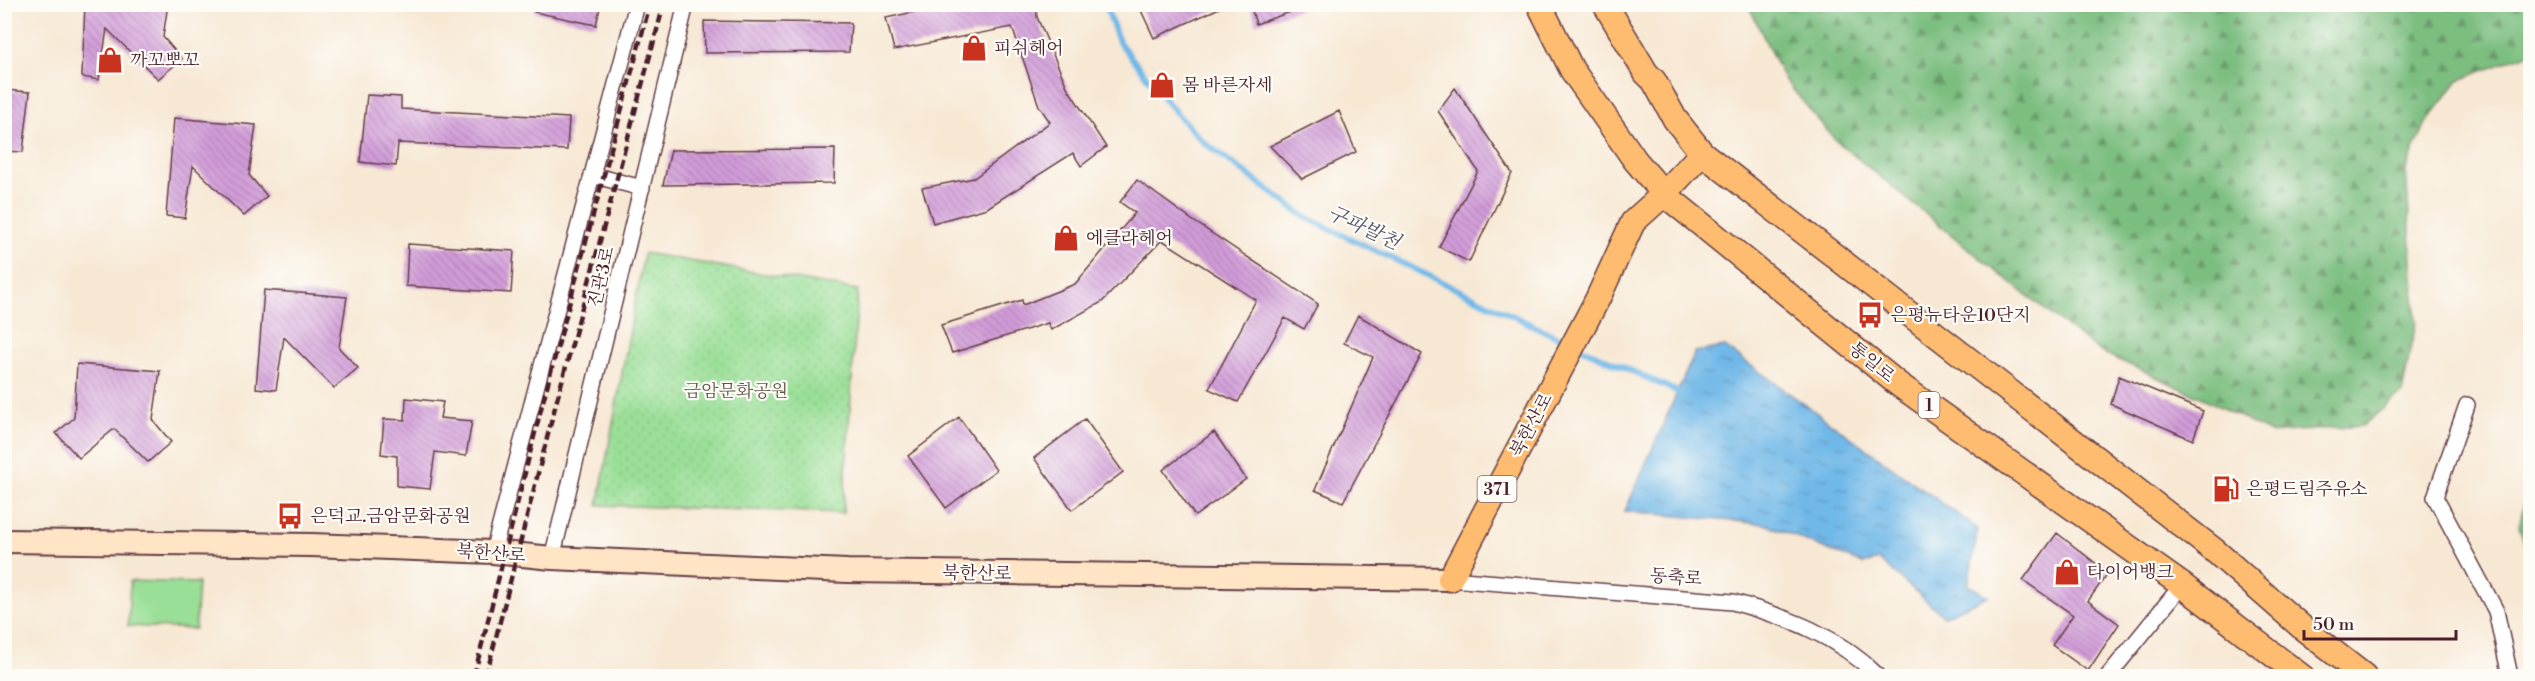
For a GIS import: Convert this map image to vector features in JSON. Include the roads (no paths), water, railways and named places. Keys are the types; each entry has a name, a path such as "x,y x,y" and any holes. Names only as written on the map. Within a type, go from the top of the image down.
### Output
{"main road":[{"name":"통일로","path":"1539,4 1572,70 1635,160 1664,194 1898,384 2182,585 2301,676"},
{"path":"1605,4 1646,73 1654,81 1675,119 1702,153 2215,551 2304,629 2364,676"},
{"name":"북한산로","path":"4,541 312,545 493,552 552,558 847,572 1450,579 1598,298 1633,222 1664,194 1702,153"}],"street":[{"name":"진관3로","path":"493,552 637,4"},
{"name":"진관3로","path":"552,558 686,4"},
{"path":"592,175 642,188"},
{"path":"2467,405 2435,497 2496,611 2511,676"},
{"name":"동축로","path":"1450,579 1733,602 1774,613 1810,627 1858,657 1878,676"},
{"path":"2108,676 2182,585"}],"water":[{"path":"1725,347 1978,529 1968,585 1988,596 1944,616 1879,560 1863,564 1765,524 1625,511 1695,352"}],"waterway":[{"name":"구파발천","path":"1105,4 1119,42 1170,106 1202,141 1305,217 1570,343"},
{"name":"구파발천","path":"1579,347 1678,392"}],"railway":[{"path":"474,676 542,405 650,4"},
{"path":"486,676 554,411 664,4"}],"place":[{"name":"피쉬헤어","path":"974,48"},
{"name":"까꼬뽀꼬","path":"110,60"},
{"name":"몸 바른자세","path":"1162,85"},
{"name":"에클라헤어","path":"1066,238"},
{"name":"은평뉴타운10단지","path":"1870,315"},
{"name":"은평드림주유소","path":"2226,489"},
{"name":"은덕교.금암문화공원","path":"290,516"},
{"name":"타이어뱅크","path":"2067,572"}],"park label":[{"name":"금암문화공원","path":"736,391"}]}
